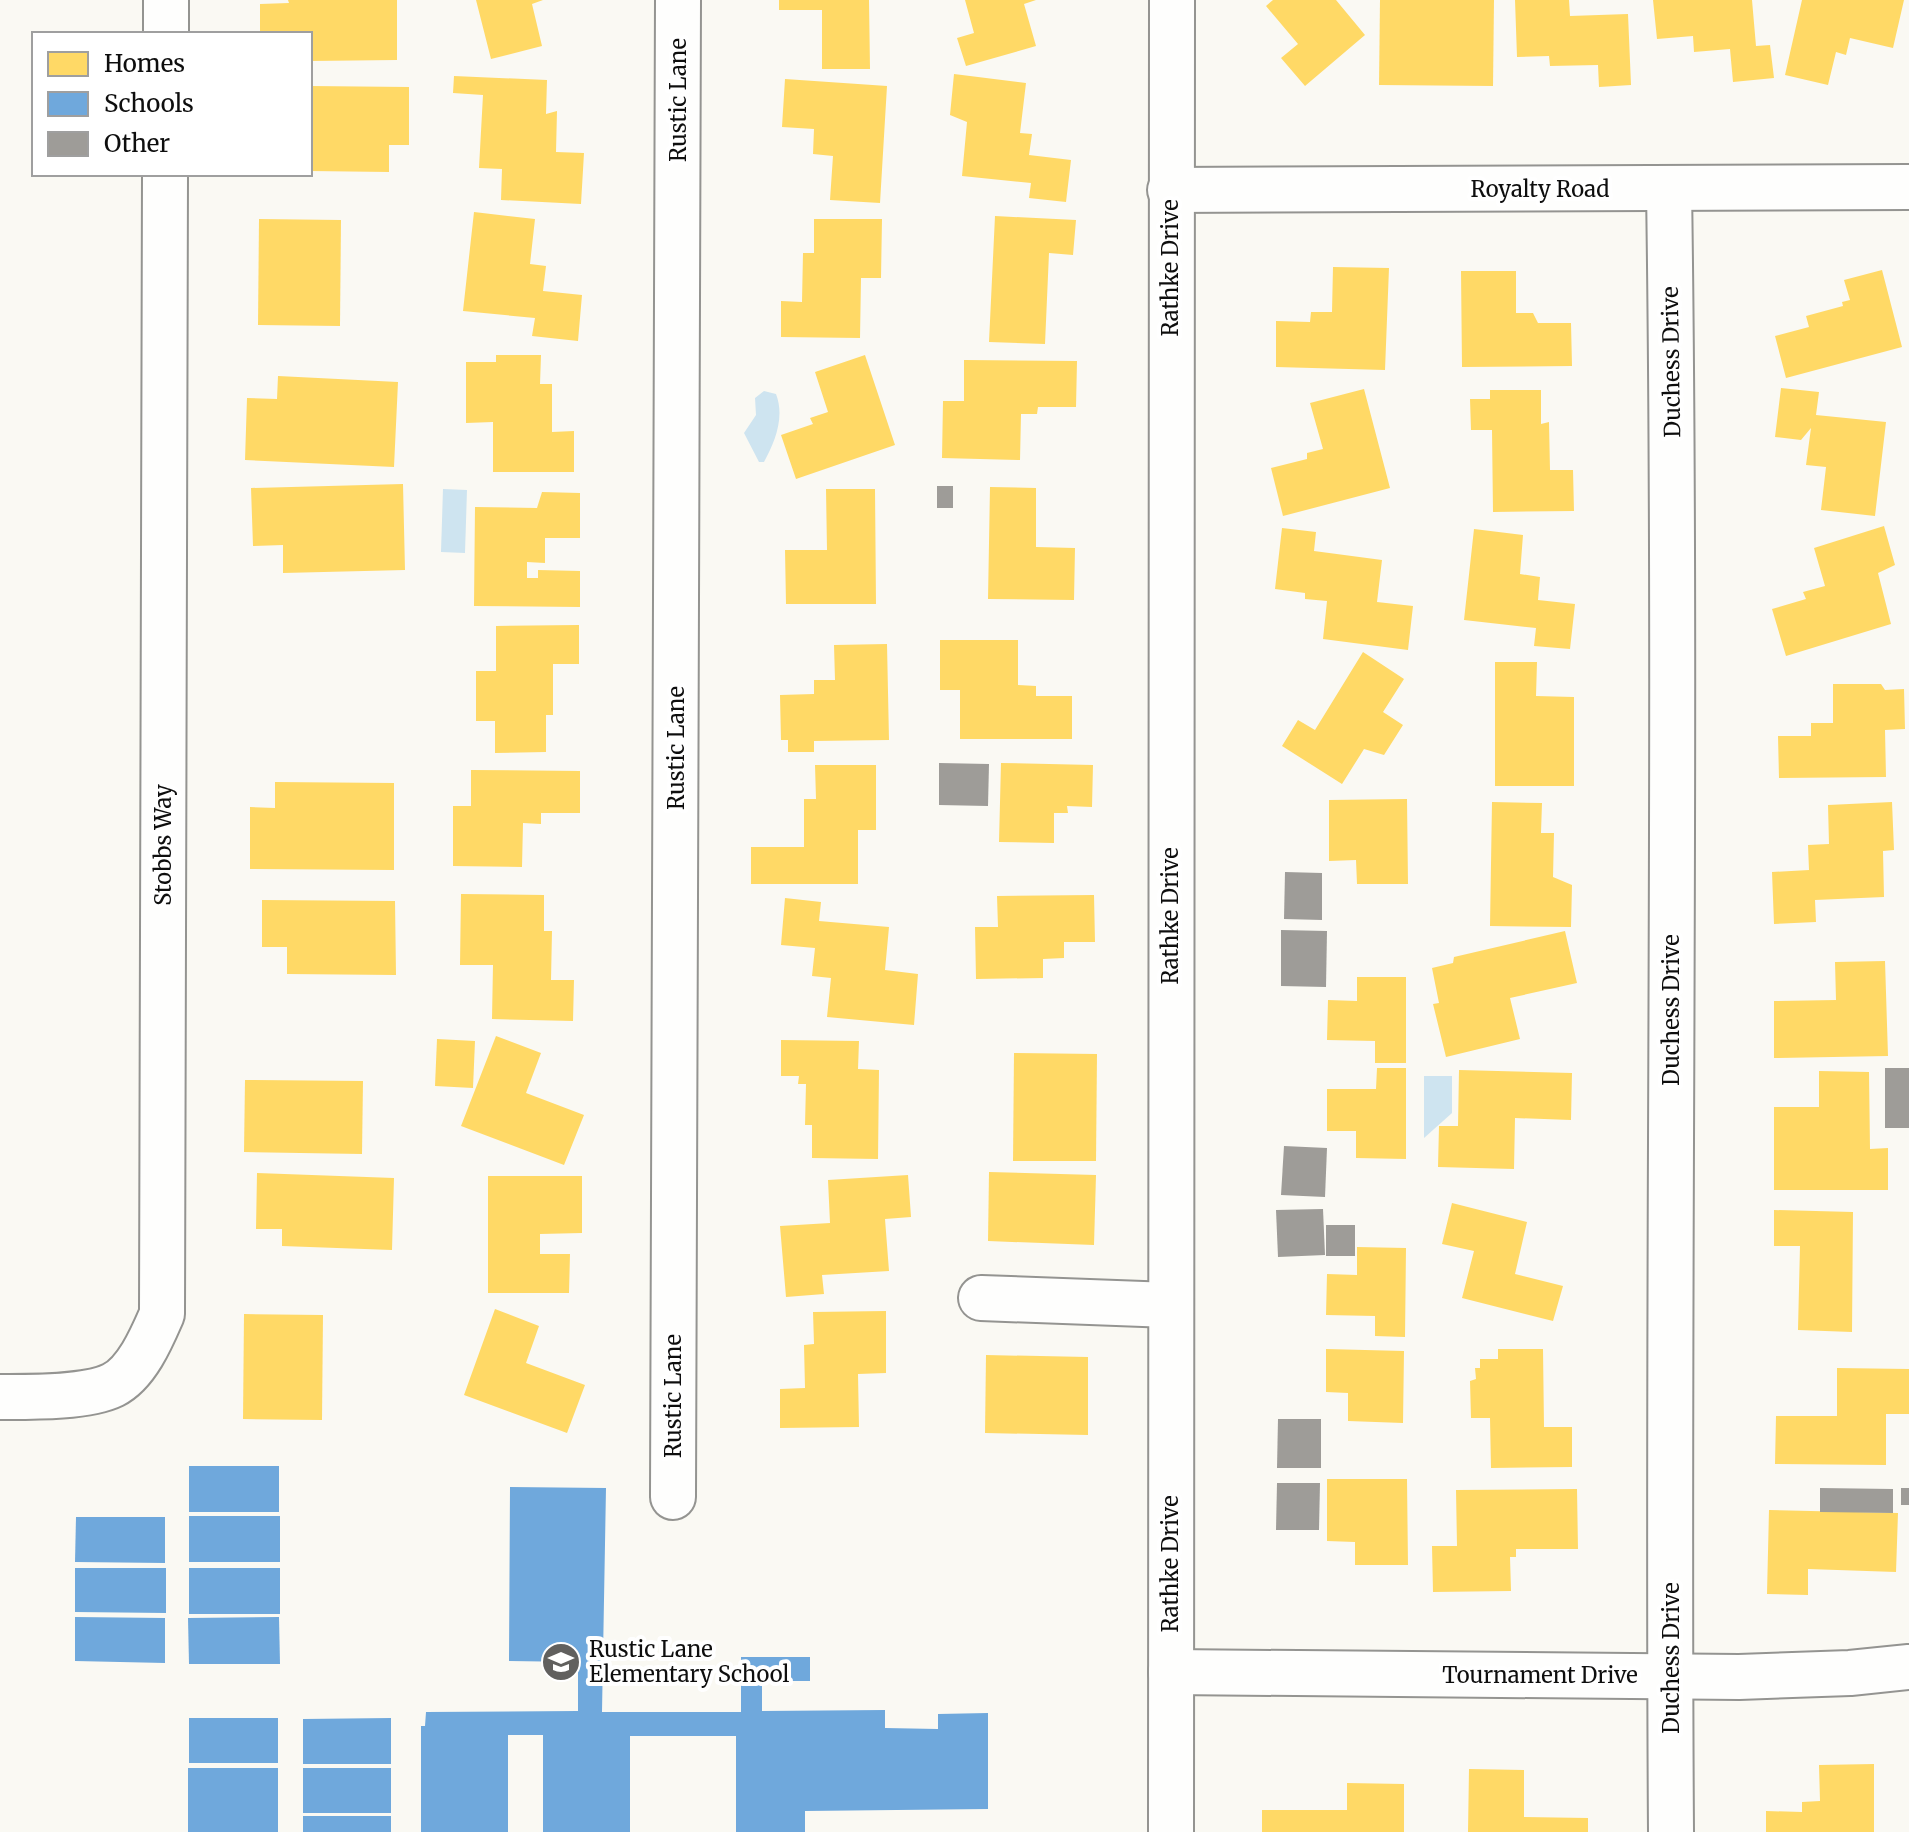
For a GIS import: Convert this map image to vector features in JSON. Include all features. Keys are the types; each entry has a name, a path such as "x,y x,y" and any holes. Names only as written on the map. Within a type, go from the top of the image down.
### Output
{"street":[{"path":"166,0 166,32"},
{"name":"Rustic Lane","path":"673,1497 678,0"},
{"name":"Rathke Drive","path":"1171,1832 1172,0"},
{"name":"Stobbs Way","path":"0,1397 53,1397 113,1385 147,1351 162,1314 165,176"},
{"name":"Royalty Road","path":"1170,190 1909,187"},
{"name":"Duchess Drive","path":"1669,188 1674,525 1671,1832"},
{"path":"981,1298 1170,1305"},
{"name":"Tournament Drive","path":"1171,1672 1669,1676 1850,1673 1909,1667"}],"water":[{"path":"764,391 776,394 779,420 768,454 764,462 759,462 744,433 756,415 755,398"},
{"path":"443,489 467,490 465,553 441,552"},
{"path":"1424,1076 1452,1076 1452,1113 1424,1138"}],"building: Homes":[{"path":"288,0 397,0 397,60 312,61 312,32 260,32 260,4 289,3"},
{"path":"476,0 543,0 532,4 542,46 491,59"},
{"path":"779,0 869,0 870,69 822,69 822,10 779,10"},
{"path":"965,0 1036,0 1024,4 1036,46 966,66 957,38 974,33"},
{"path":"1273,0 1336,0 1365,35 1305,86 1281,58 1298,44 1266,6"},
{"path":"1380,0 1494,0 1493,86 1379,85"},
{"path":"1515,0 1569,0 1570,16 1628,14 1631,85 1599,87 1598,65 1550,66 1549,56 1517,57"},
{"path":"1653,0 1752,0 1756,46 1770,45 1774,78 1733,82 1730,49 1694,52 1693,36 1657,39"},
{"path":"1802,0 1904,0 1893,48 1850,38 1846,55 1836,52 1828,85 1785,75"},
{"path":"954,74 1026,83 1020,133 1032,134 1029,155 1071,160 1066,202 1029,198 1031,183 962,176 967,122 950,115"},
{"path":"454,76 547,80 546,114 557,111 556,152 584,153 581,204 501,200 502,169 479,168 483,95 453,93"},
{"path":"785,79 887,86 880,203 830,200 833,156 813,154 814,129 782,127"},
{"path":"312,86 409,87 409,145 389,145 389,172 312,171"},
{"path":"474,212 535,219 530,264 546,266 543,291 582,295 578,341 532,336 535,318 463,311"},
{"path":"995,216 1076,220 1073,255 1049,253 1045,344 989,342"},
{"path":"259,219 341,220 340,326 258,325"},
{"path":"814,219 882,219 881,278 861,278 860,338 781,337 781,301 802,302 803,253 814,253"},
{"path":"1333,267 1389,268 1385,370 1276,367 1276,321 1310,322 1311,312 1332,312"},
{"path":"1882,270 1902,347 1786,378 1775,336 1809,327 1806,316 1843,306 1842,302 1850,300 1844,280"},
{"path":"1461,271 1516,271 1516,313 1533,313 1538,323 1571,323 1572,366 1462,367"},
{"path":"496,355 541,355 540,384 552,384 552,432 574,431 574,472 493,472 493,422 466,423 466,362 496,362"},
{"path":"865,355 895,445 796,479 781,435 813,424 810,418 828,412 815,372"},
{"path":"964,360 1077,361 1076,407 1038,407 1037,414 1021,414 1020,460 942,458 943,401 964,401"},
{"path":"278,376 398,382 394,467 245,460 247,398 277,399"},
{"path":"1781,388 1819,392 1816,415 1886,422 1875,516 1821,510 1826,467 1806,465 1811,428 1801,440 1775,437"},
{"path":"1364,389 1390,488 1283,516 1271,468 1307,459 1307,453 1323,449 1310,403"},
{"path":"1490,390 1541,390 1541,424 1549,422 1550,470 1573,470 1574,511 1493,512 1492,430 1471,430 1470,399 1490,399"},
{"path":"403,484 405,570 283,573 283,545 253,546 251,488"},
{"path":"990,487 1036,488 1036,547 1075,548 1074,600 988,599"},
{"path":"826,489 875,489 876,604 786,604 785,550 827,550"},
{"path":"542,492 580,493 580,538 545,538 545,563 527,562 527,578 538,578 538,570 580,571 580,607 474,606 475,507 537,508"},
{"path":"1884,526 1895,565 1878,573 1891,624 1786,656 1772,609 1806,599 1803,592 1825,586 1814,548"},
{"path":"1282,528 1316,532 1314,551 1382,560 1377,602 1413,606 1408,650 1323,639 1327,601 1305,599 1305,593 1275,589"},
{"path":"1474,529 1523,535 1520,574 1540,577 1538,600 1575,604 1570,649 1534,646 1536,628 1464,620"},
{"path":"579,625 579,664 553,664 553,715 546,715 546,752 495,753 495,721 476,721 476,671 496,671 496,626"},
{"path":"940,640 1018,640 1018,685 1036,686 1036,696 1072,696 1072,739 960,739 960,690 940,690"},
{"path":"887,644 889,740 814,741 814,752 788,752 788,740 781,740 780,695 814,694 814,680 835,680 834,645"},
{"path":"1363,652 1404,679 1383,712 1403,725 1384,755 1364,749 1342,784 1282,746 1298,720 1315,730"},
{"path":"1495,662 1537,662 1536,696 1574,697 1574,786 1495,786"},
{"path":"1833,684 1881,684 1885,690 1904,689 1905,729 1885,730 1886,777 1779,778 1778,736 1811,736 1811,723 1833,723"},
{"path":"1001,763 1093,765 1092,807 1067,806 1068,813 1054,813 1054,843 999,842"},
{"path":"815,765 876,765 876,830 858,830 858,884 751,884 751,847 804,847 804,799 816,799"},
{"path":"471,770 580,771 580,813 541,813 541,824 523,823 522,867 453,866 453,806 471,806"},
{"path":"275,782 394,783 394,870 250,869 250,807 275,808"},
{"path":"1407,799 1408,884 1357,884 1356,860 1329,861 1329,800"},
{"path":"1492,802 1542,803 1541,833 1554,833 1553,877 1572,885 1571,927 1490,926"},
{"path":"1892,802 1894,850 1883,851 1884,897 1815,900 1816,922 1774,924 1772,872 1809,870 1808,845 1829,844 1828,805"},
{"path":"461,894 544,895 544,931 552,931 551,980 574,980 573,1021 492,1019 493,965 460,965"},
{"path":"1094,895 1095,942 1064,942 1064,958 1043,959 1043,978 976,979 975,927 998,927 997,896"},
{"path":"785,898 821,902 819,921 889,927 885,970 918,974 914,1025 827,1017 831,978 812,976 815,948 781,945"},
{"path":"262,900 395,901 396,975 287,974 287,947 262,947"},
{"path":"1565,931 1577,983 1510,998 1520,1039 1446,1057 1433,1004 1439,1003 1432,968 1453,963 1454,957"},
{"path":"1885,961 1888,1056 1774,1058 1774,1001 1836,1000 1835,962"},
{"path":"1357,977 1406,977 1406,1063 1375,1063 1375,1041 1327,1040 1328,1000 1357,1001"},
{"path":"496,1036 541,1053 526,1093 584,1115 564,1165 461,1126"},
{"path":"437,1039 475,1041 473,1088 435,1086"},
{"path":"781,1040 859,1041 858,1069 879,1070 878,1159 812,1158 812,1125 805,1125 806,1084 798,1084 799,1076 781,1076"},
{"path":"1014,1053 1097,1054 1096,1161 1013,1161"},
{"path":"1377,1068 1406,1068 1406,1159 1356,1158 1356,1131 1327,1131 1327,1089 1376,1089"},
{"path":"1459,1070 1572,1073 1571,1120 1515,1118 1514,1169 1438,1167 1439,1126 1458,1126"},
{"path":"1819,1071 1869,1072 1870,1149 1888,1148 1888,1190 1774,1190 1774,1107 1819,1107"},
{"path":"245,1080 363,1081 362,1154 244,1152"},
{"path":"989,1172 1096,1175 1094,1245 988,1241"},
{"path":"257,1173 394,1178 392,1250 282,1246 282,1229 256,1229"},
{"path":"908,1175 911,1217 885,1219 889,1271 822,1275 824,1294 786,1297 780,1226 830,1223 828,1180"},
{"path":"488,1176 582,1176 582,1233 540,1234 540,1254 570,1254 569,1293 488,1293"},
{"path":"1452,1203 1527,1222 1515,1274 1563,1286 1553,1321 1462,1298 1474,1251 1442,1244"},
{"path":"1774,1210 1853,1212 1852,1332 1798,1330 1800,1246 1774,1246"},
{"path":"1357,1247 1406,1248 1405,1337 1375,1336 1375,1316 1326,1315 1327,1274 1357,1275"},
{"path":"495,1309 539,1326 526,1363 585,1385 567,1433 464,1395"},
{"path":"886,1311 886,1373 858,1374 859,1427 780,1428 780,1389 805,1388 804,1345 814,1344 813,1312"},
{"path":"244,1314 323,1315 322,1420 243,1419"},
{"path":"1326,1349 1404,1351 1403,1423 1348,1421 1348,1393 1326,1392"},
{"path":"1498,1349 1543,1349 1544,1427 1572,1427 1572,1467 1491,1468 1490,1418 1471,1418 1470,1381 1476,1379 1475,1368 1480,1368 1480,1359 1498,1359"},
{"path":"986,1355 1088,1357 1088,1435 985,1433"},
{"path":"1837,1368 1909,1369 1909,1414 1886,1414 1886,1465 1775,1464 1776,1416 1837,1416"},
{"path":"1327,1479 1407,1479 1408,1565 1355,1565 1355,1542 1327,1541"},
{"path":"1577,1489 1578,1549 1516,1549 1516,1557 1510,1557 1511,1591 1433,1592 1432,1546 1457,1546 1456,1490"},
{"path":"1769,1510 1898,1513 1896,1572 1808,1569 1808,1595 1767,1594"},
{"path":"1874,1764 1874,1832 1766,1832 1766,1811 1802,1812 1802,1802 1820,1801 1819,1765"},
{"path":"1469,1769 1524,1770 1524,1817 1588,1818 1588,1832 1468,1832"},
{"path":"1347,1783 1404,1784 1404,1832 1262,1832 1262,1810 1347,1810"}],"building: Schools":[{"path":"189,1466 279,1466 279,1512 189,1512"},
{"path":"510,1487 606,1488 602,1712 741,1712 741,1657 810,1657 810,1681 762,1681 762,1711 885,1710 885,1728 938,1729 938,1714 988,1713 988,1809 805,1811 805,1832 736,1832 736,1736 630,1736 630,1832 543,1832 543,1735 508,1735 508,1832 421,1832 421,1726 425,1726 426,1712 578,1711 578,1662 509,1661"},
{"path":"189,1516 280,1516 280,1562 189,1562"},
{"path":"76,1517 165,1517 165,1563 75,1562"},
{"path":"75,1568 166,1568 166,1613 75,1612"},
{"path":"189,1568 280,1568 280,1614 189,1614"},
{"path":"75,1617 165,1618 165,1663 75,1661"},
{"path":"279,1617 280,1664 189,1664 188,1618"},
{"path":"189,1718 278,1718 278,1763 189,1763"},
{"path":"391,1718 391,1764 303,1764 303,1719"},
{"path":"188,1768 278,1768 278,1832 188,1832"},
{"path":"303,1768 391,1768 391,1813 303,1813"},
{"path":"303,1816 391,1816 391,1832 303,1832"}],"building: Other":[{"path":"937,486 953,486 953,508 937,508"},
{"path":"939,763 989,764 988,806 939,805"},
{"path":"1285,872 1322,873 1322,920 1284,919"},
{"path":"1281,930 1327,931 1326,987 1281,986"},
{"path":"1885,1068 1909,1068 1909,1128 1885,1128"},
{"path":"1284,1146 1327,1148 1325,1197 1281,1195"},
{"path":"1323,1209 1325,1255 1278,1257 1276,1210"},
{"path":"1326,1225 1355,1225 1355,1256 1326,1256"},
{"path":"1278,1419 1321,1419 1321,1468 1277,1468"},
{"path":"1277,1483 1320,1483 1319,1530 1276,1530"},
{"path":"1820,1488 1893,1489 1893,1513 1820,1512"},
{"path":"1901,1488 1909,1488 1909,1505 1901,1505"}],"place":[{"name":"Rustic Lane Elementary School","path":"561,1662"}]}
